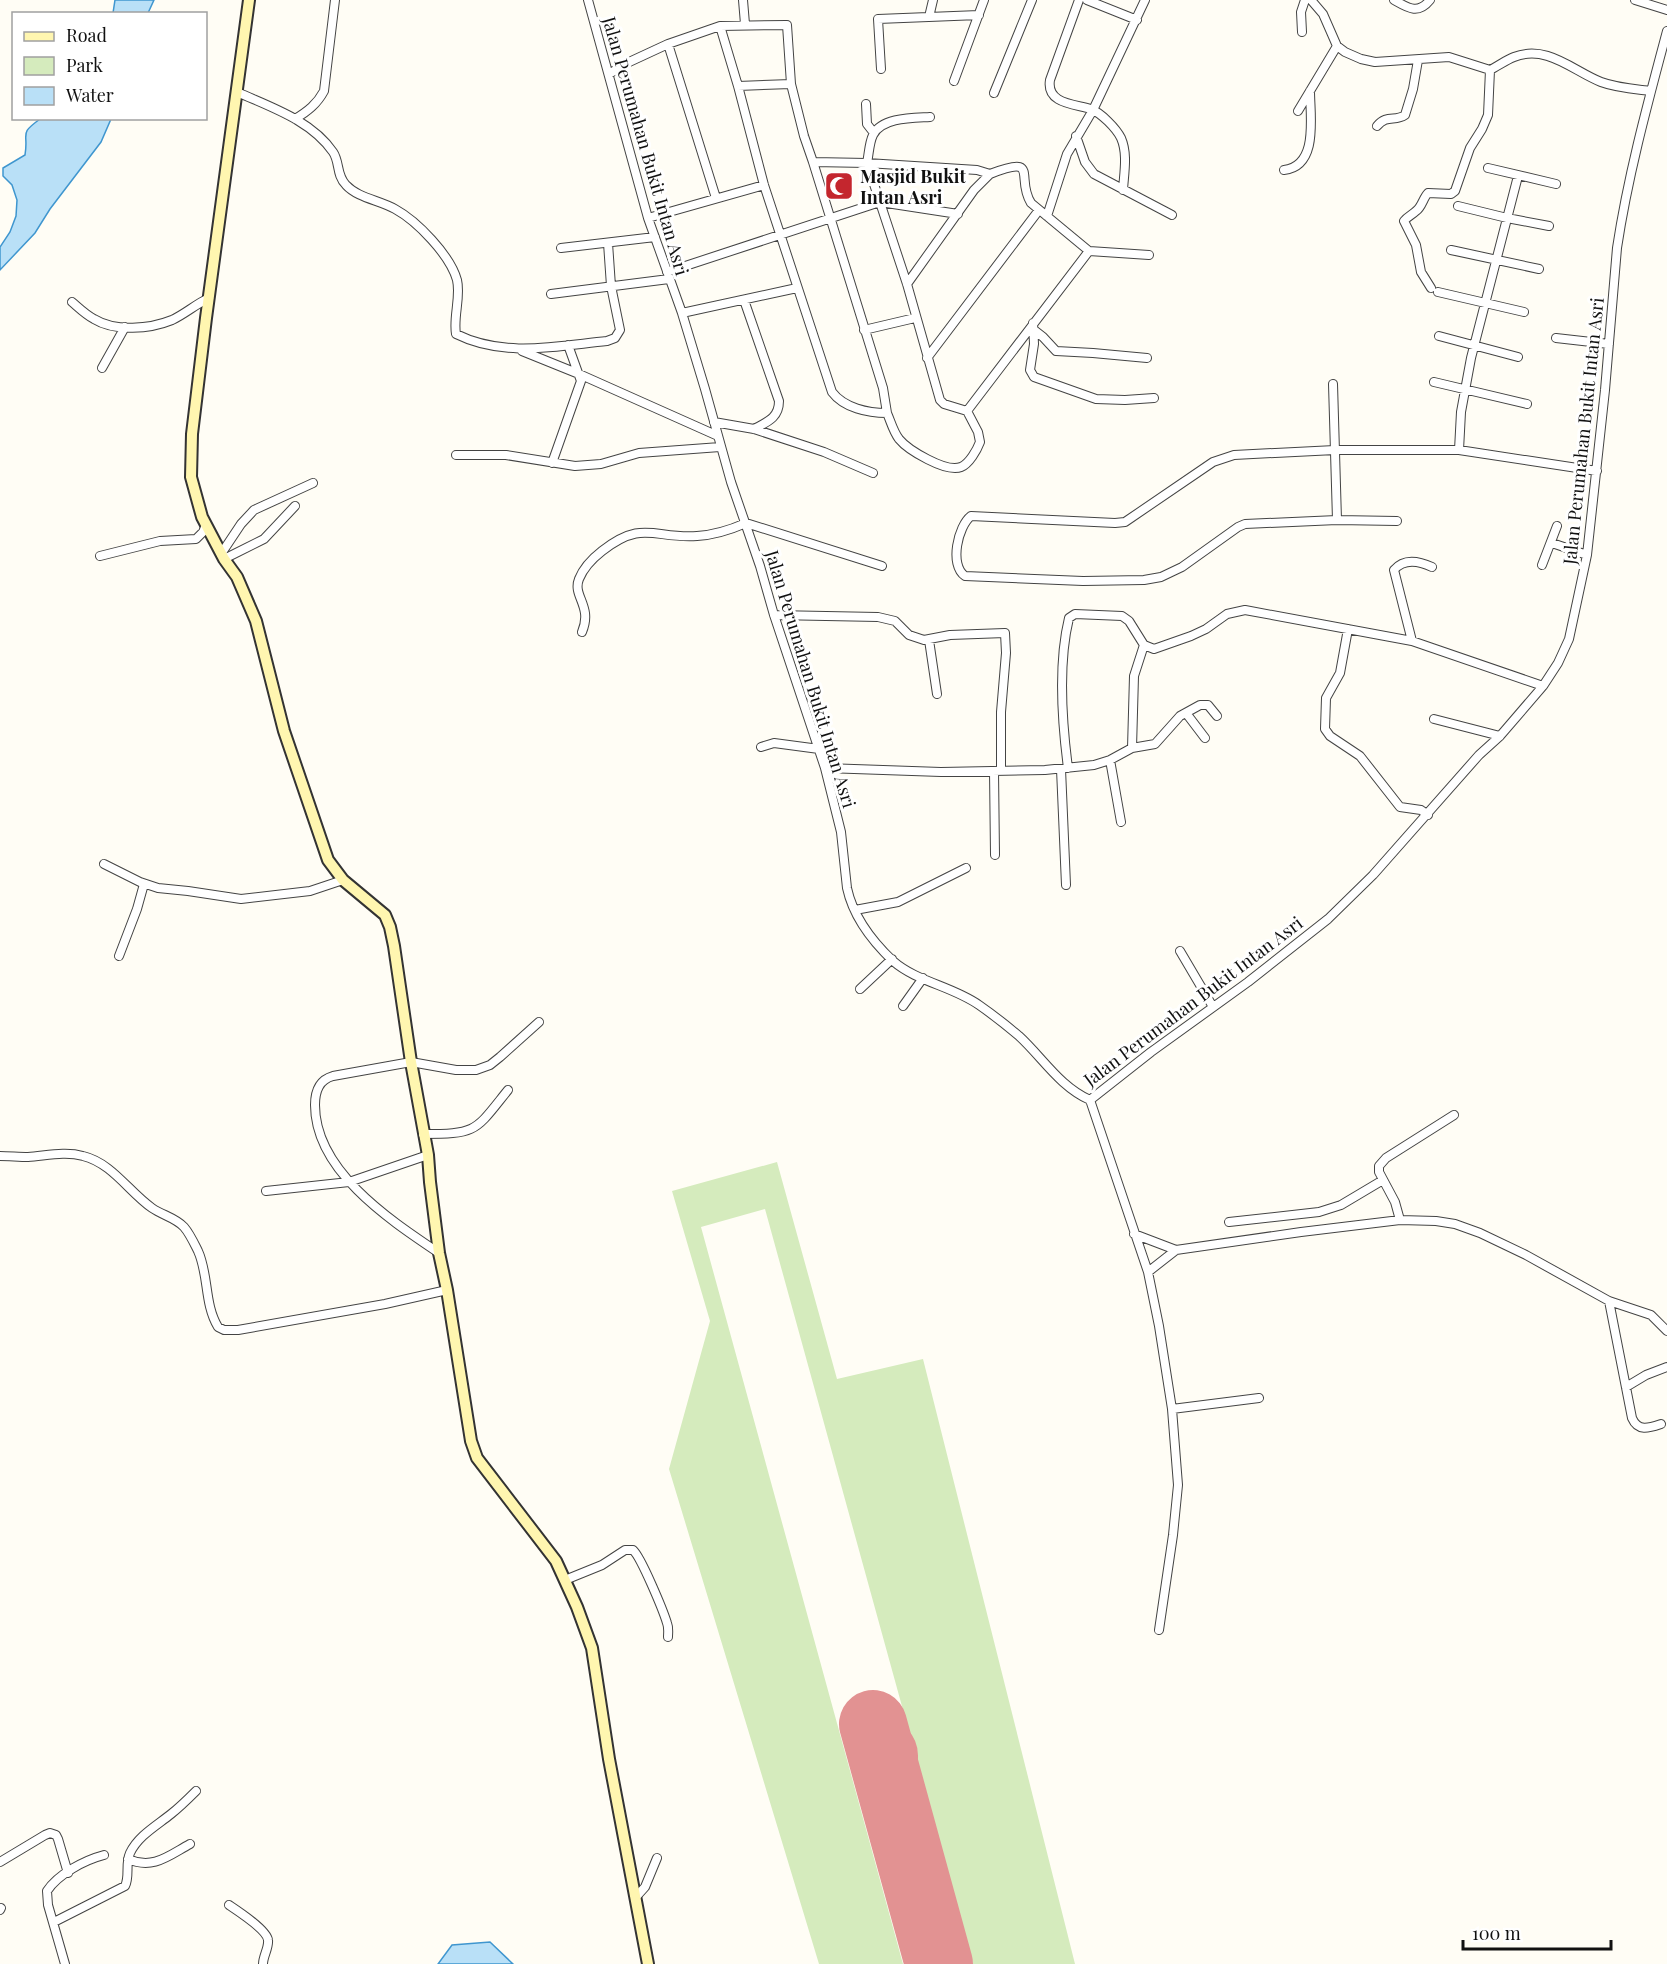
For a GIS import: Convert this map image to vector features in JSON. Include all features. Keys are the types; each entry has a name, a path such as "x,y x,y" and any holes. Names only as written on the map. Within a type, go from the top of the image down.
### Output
{"street":[{"path":"249,0 192,434 190,477 206,525 237,577 256,621 284,731 328,860 343,880 385,915 390,927 428,1155 439,1253 471,1441 477,1458 556,1561 592,1648 609,1759 648,1964"},
{"path":"295,119 311,109 319,101 324,91 335,0"},
{"name":"Jalan Perumahan Bukit Intan Asri","path":"588,0 648,218 682,313 720,447 825,768 837,813 847,888 855,910 872,937 892,959 911,974 957,991 980,1005 1019,1036 1067,1086 1090,1100 1328,919 1373,875 1479,755 1500,736 1544,686 1558,663 1569,639 1587,555 1597,471 1618,237 1667,31"},
{"path":"743,0 745,24"},
{"path":"929,17 933,0"},
{"path":"954,81 984,0"},
{"path":"994,93 1032,0"},
{"path":"1079,0 1049,85 1050,91 1056,98 1069,104 1093,110 1114,129 1121,139 1124,153 1123,190"},
{"path":"1087,0 1137,20"},
{"path":"1047,216 1067,154 1093,110 1145,0"},
{"path":"1302,32 1301,12 1305,0"},
{"path":"1311,0 1323,14 1337,46 1345,52 1368,61 1449,57 1490,70 1514,57 1524,54 1541,54 1561,60 1604,83 1651,91"},
{"path":"1394,0 1417,9 1424,7 1430,0"},
{"path":"1635,0 1648,2 1667,10"},
{"path":"881,69 878,20 979,15"},
{"path":"609,74 668,44 720,26 787,25 791,84 804,136 883,388 887,413 895,432 908,447 930,460 955,468 964,465 980,442 978,432 967,411 941,401 915,318 907,284 867,163 874,133 880,128 894,121 930,117"},
{"path":"720,26 764,185 832,392 835,397 848,405 874,413 887,413"},
{"path":"668,44 716,198"},
{"path":"1298,111 1337,46"},
{"path":"1377,126 1384,119 1404,116 1413,89 1418,60"},
{"path":"1490,70 1488,115 1470,148 1455,191 1451,194 1428,193 1422,199 1418,210 1404,221 1416,244 1421,272 1435,290 1524,312"},
{"path":"738,86 791,84"},
{"path":"1284,170 1296,167 1309,147 1310,91"},
{"path":"237,92 295,119 325,142 335,155 339,176 347,186 363,196 394,208 420,226 450,266 457,281 456,334 490,346 529,350 607,341 617,336 620,330 611,286 608,243"},
{"path":"866,104 867,124 874,133"},
{"path":"1076,136 1089,169 1101,179 1172,214"},
{"path":"813,162 977,170 990,174"},
{"path":"907,284 982,181 990,174 1015,165 1020,167 1026,177 1028,198 1039,210 1089,251 1149,255"},
{"path":"1488,168 1556,184"},
{"path":"1459,450 1464,390 1518,176"},
{"path":"648,218 764,185"},
{"path":"551,294 668,275 880,202 958,214"},
{"path":"1458,206 1507,219 1549,226"},
{"path":"927,358 1039,210"},
{"path":"561,248 655,237"},
{"path":"1451,250 1539,269"},
{"path":"967,411 1089,251"},
{"path":"682,313 797,288"},
{"path":"72,302 94,320 125,327 155,326 171,320 209,298"},
{"path":"744,300 779,401 775,417 754,429"},
{"path":"864,330 915,318"},
{"path":"1034,326 1056,351 1147,358"},
{"path":"1034,326 1030,370 1036,378 1096,399 1154,398"},
{"path":"102,368 125,327"},
{"path":"1439,336 1518,357"},
{"path":"1556,338 1609,344"},
{"path":"552,463 581,378 568,345"},
{"path":"515,348 718,436"},
{"path":"1434,382 1527,404"},
{"path":"1333,384 1337,520"},
{"path":"714,422 754,429 824,452 873,473"},
{"path":"456,455 506,455 586,466 639,453 720,447"},
{"path":"1397,520 1245,524 1182,567 1161,577 1144,580 1083,581 965,576 960,572 956,560 957,546 964,524 971,516 1122,522 1132,518 1213,462 1224,457 1258,453 1335,450 1459,450 1597,471"},
{"path":"223,556 242,524 254,510 313,483"},
{"path":"223,556 264,539 296,506"},
{"path":"582,632 586,614 578,594 578,582 594,558 610,545 631,534 648,532 699,536 729,531 746,523 882,566"},
{"path":"100,556 160,541 196,539 206,525"},
{"path":"1542,565 1557,526"},
{"path":"1552,543 1587,555"},
{"path":"1412,641 1394,570 1401,564 1419,561 1432,567"},
{"path":"1066,885 1063,648 1069,618 1075,614 1122,616 1129,621 1147,648 1157,649 1206,629 1227,614 1245,610 1412,641 1544,686"},
{"path":"774,615 878,616 895,621 914,638 928,640 950,635 1005,633 1005,677 1001,712 995,855"},
{"path":"1348,629 1340,673 1326,698 1325,729 1330,736 1360,756 1400,807 1421,810 1428,815"},
{"path":"928,640 937,694"},
{"path":"1132,748 1134,676 1144,645"},
{"path":"825,768 941,772 1065,769 1094,765 1110,760 1132,748 1158,743 1176,720 1200,705 1206,704 1217,716"},
{"path":"1186,713 1205,738"},
{"path":"1434,719 1500,736"},
{"path":"761,747 774,743 819,749"},
{"path":"1110,760 1121,822"},
{"path":"104,864 144,884 158,888 242,899 310,891 343,880"},
{"path":"855,910 898,902 966,867"},
{"path":"119,957 144,884"},
{"path":"1180,951 1213,1007"},
{"path":"860,989 892,959"},
{"path":"903,1006 923,978"},
{"path":"439,1253 388,1218 349,1182 333,1160 316,1121 315,1100 320,1083 343,1074 411,1062 468,1071 483,1069 539,1022"},
{"path":"423,1134 457,1134 471,1130 484,1119 508,1090"},
{"path":"1090,1100 1148,1272 1172,1409 1178,1485 1159,1630"},
{"path":"1400,1220 1395,1202 1378,1166 1382,1160 1454,1115"},
{"path":"0,1156 67,1154 90,1158 107,1168 137,1197 183,1227 202,1260 211,1310 218,1327 224,1330 270,1325 447,1290"},
{"path":"266,1191 349,1182 428,1155"},
{"path":"1228,1222 1319,1212 1341,1205 1383,1180"},
{"path":"1299,1215 1301,1232"},
{"path":"1134,1234 1176,1250 1400,1220 1455,1224 1526,1255 1609,1301 1651,1315 1667,1331"},
{"path":"1148,1272 1176,1250"},
{"path":"1609,1301 1630,1414 1635,1425 1646,1428 1661,1424"},
{"path":"1626,1387 1646,1375 1667,1367"},
{"path":"1172,1409 1258,1398"},
{"path":"565,1580 602,1565 625,1550 633,1550 637,1553 646,1572 667,1622 668,1638"},
{"path":"54,1922 125,1886 128,1878 129,1854 143,1835 174,1812 196,1791"},
{"path":"0,1862 52,1833 56,1834 58,1839 68,1873"},
{"path":"128,1859 143,1864 152,1864 190,1844"},
{"path":"65,1964 47,1900 47,1891 80,1864 104,1855"},
{"path":"636,1897 645,1887 657,1858"},
{"path":"229,1905 268,1938 263,1964"}],"green space":[{"path":"777,1162 837,1379 923,1359 1075,1964 973,1964 765,1209 701,1227 903,1964 819,1964 669,1469 710,1321 672,1191"}],"water":[{"path":"115,0 154,0 148,12 113,12"},
{"path":"39,120 111,120 101,142 50,209 35,233 0,270 0,247 10,232 16,216 17,200 12,185 3,176 3,168 25,155 26,134 29,128"},
{"path":"490,1942 513,1964 438,1964 452,1945"}],"taxiway":[{"path":"896,1810 896,1791 904,1764 904,1750 902,1744 893,1735 888,1733 872,1735 864,1742 861,1749 862,1756 900,1822"}],"runway":[{"path":"873,1724 939,1964"}],"place":[{"name":"Masjid Bukit Intan Asri","path":"839,186"}]}
